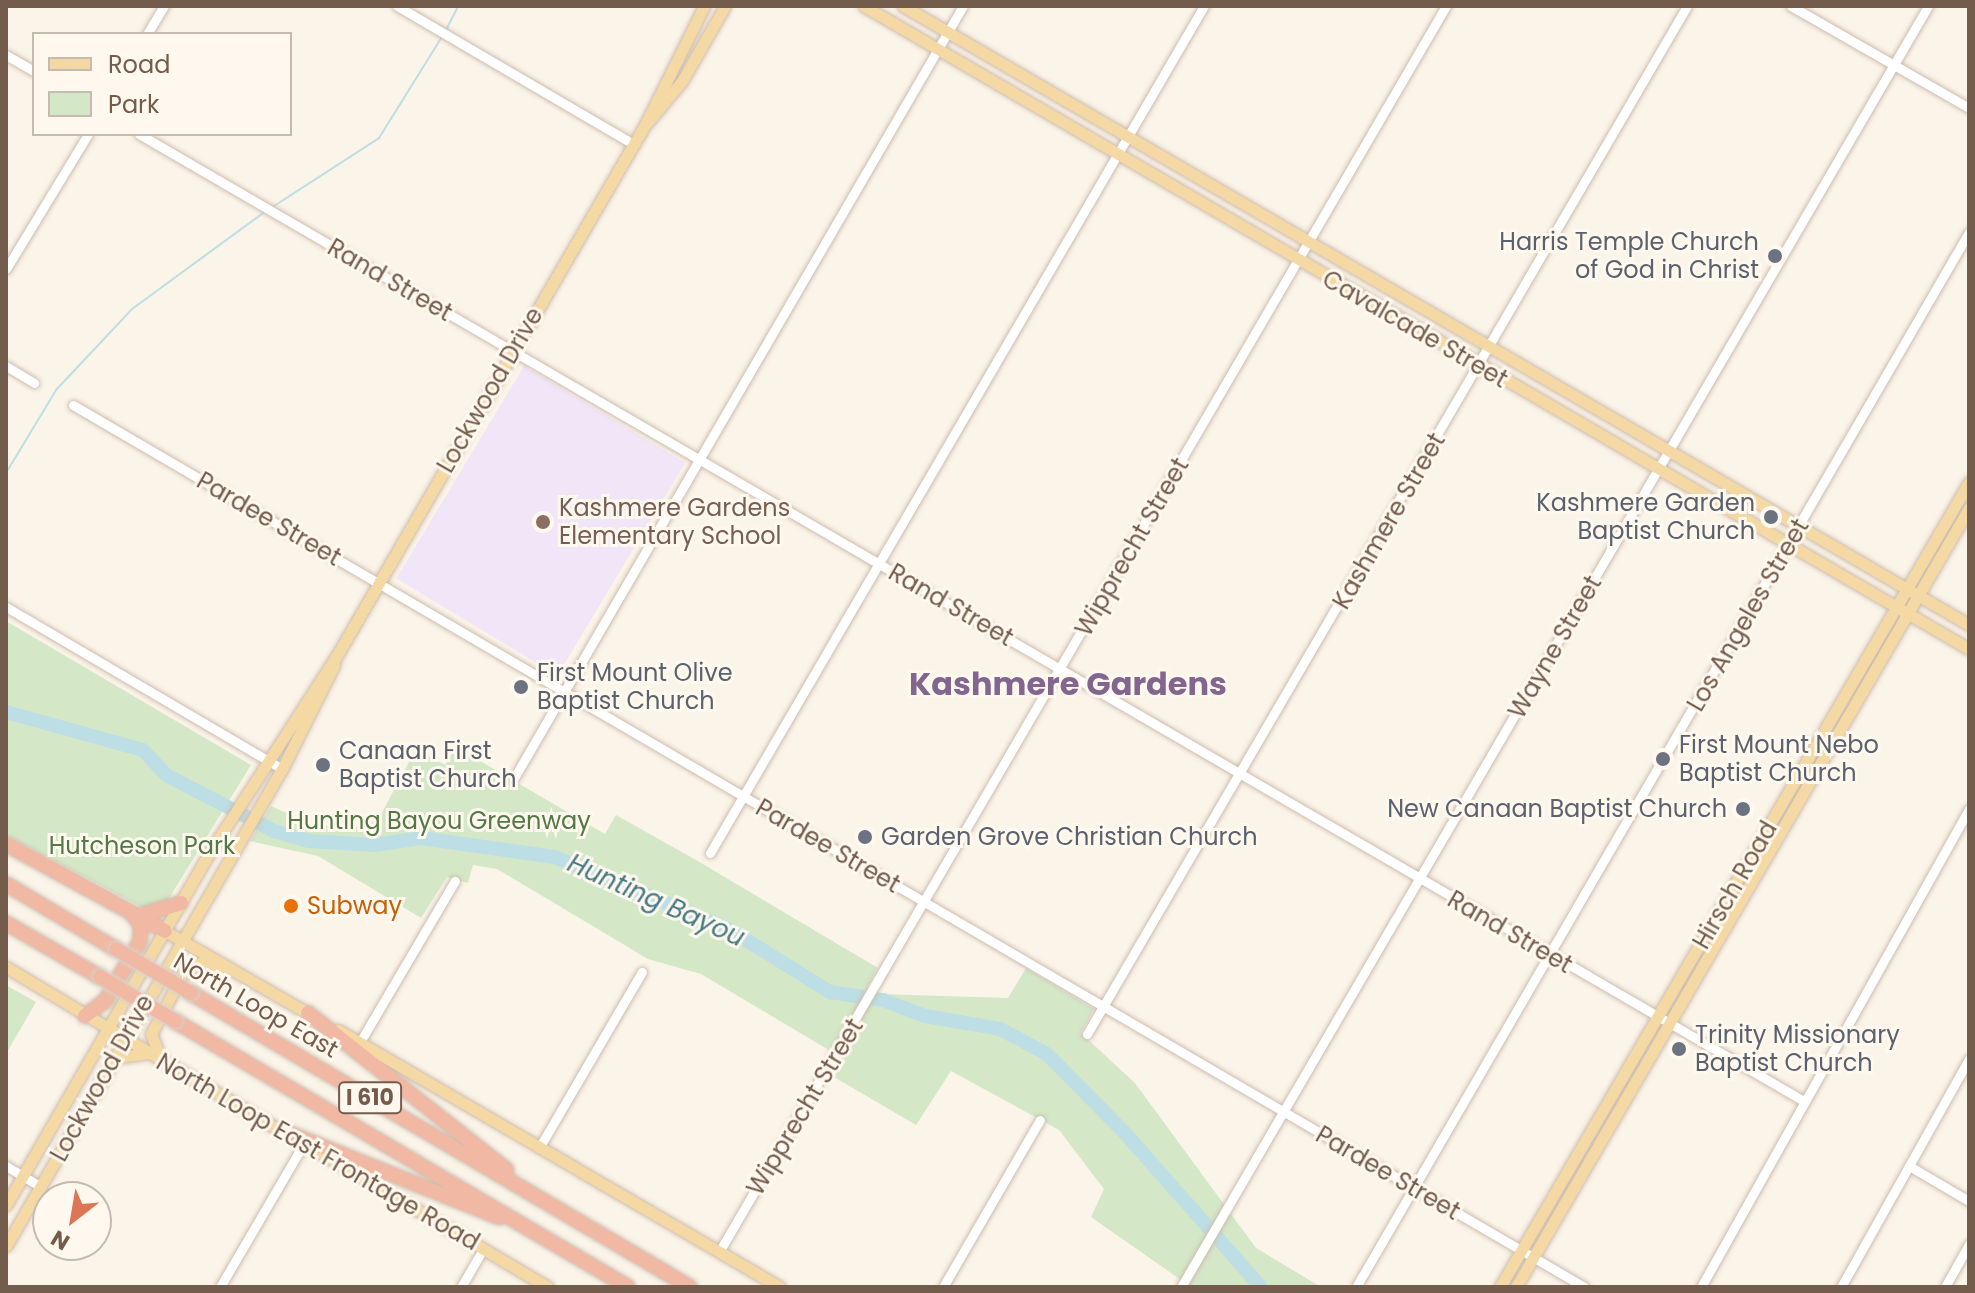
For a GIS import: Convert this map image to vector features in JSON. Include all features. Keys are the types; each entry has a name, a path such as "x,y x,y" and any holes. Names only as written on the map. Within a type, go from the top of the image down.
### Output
{"highway":[{"path":"6,844 165,931"},
{"name":"North Loop East","path":"6,884 690,1287"},
{"path":"135,915 181,903"},
{"path":"85,1016 105,1001 140,941 141,926 135,915"},
{"name":"I 610","path":"6,923 628,1287"},
{"path":"308,1013 548,1203"},
{"path":"281,1130 521,1223"}],"main road":[{"name":"Lockwood Drive","path":"646,123 704,6"},
{"name":"Lockwood Drive","path":"6,1205 226,827 336,657 633,144 695,59 725,6"},
{"name":"Cavalcade Street","path":"864,6 1389,315 1969,649"},
{"name":"Cavalcade Street","path":"903,6 1969,625"},
{"path":"680,51 695,59"},
{"path":"1029,102 1039,86"},
{"path":"1209,208 1220,191"},
{"path":"1389,315 1401,296"},
{"path":"1571,420 1582,400"},
{"name":"Hirsch Road","path":"1516,1287 1777,812 1969,482"},
{"name":"Hirsch Road","path":"1500,1287 1789,819 1969,508"},
{"name":"Lockwood Drive","path":"44,1181 123,1038 282,769 328,683 336,657"},
{"path":"1777,812 1789,819"},
{"path":"165,931 780,1287"},
{"path":"113,1058 156,1056 152,1029 187,969 206,962 235,978 249,978"},
{"name":"North Loop East Frontage Road","path":"6,967 548,1287"},
{"name":"Lockwood Drive","path":"6,1246 32,1202"}],"street":[{"path":"148,32 164,6"},
{"path":"397,6 633,144"},
{"path":"514,778 963,6"},
{"path":"710,853 1204,6"},
{"name":"Wipprecht Street","path":"719,1252 885,974 1446,6"},
{"name":"Kashmere Street","path":"1087,1034 1687,6"},
{"path":"1791,6 1969,108"},
{"name":"Wayne Street","path":"1181,1287 1229,1210 1928,6"},
{"path":"6,55 32,70"},
{"path":"8,263 87,136"},
{"name":"Rand Street","path":"142,136 1804,1101"},
{"name":"Los Angeles Street","path":"1356,1287 1969,232"},
{"path":"6,366 34,383"},
{"name":"Pardee Street","path":"73,405 1584,1287"},
{"path":"6,607 282,769"},
{"path":"1701,1287 1969,809"},
{"path":"360,1042 455,881"},
{"path":"539,1148 642,972"},
{"path":"1841,1287 1969,1059"},
{"path":"943,1287 1040,1120"},
{"path":"220,1287 304,1143"},
{"path":"6,1166 32,1182"},
{"path":"1909,1166 1969,1201"},
{"path":"1945,1287 1969,1244"},
{"path":"461,1287 483,1249"}],"shaded area":[{"name":"Kashmere Gardens Elementary School","path":"524,366 685,463 557,675 396,579"}],"green space":[{"name":"Hutcheson Park","path":"6,621 251,765 163,908 147,910 6,835"},
{"name":"Hunting Bayou Greenway","path":"456,747 605,834 616,815 696,860 878,968 867,987 879,994 1008,998 1026,968 1094,1009 1081,1033 1135,1083 1256,1248 1321,1287 1191,1287 1091,1217 1104,1189 1059,1130 951,1071 916,1125 834,1077 844,1059 701,974 648,959 497,869 473,865 468,883 447,877 421,918 318,856 250,841 271,806 313,825 365,827 379,818 416,749 445,765"},
{"path":"6,985 36,1002 6,1054"}],"waterway":[{"path":"446,30 458,6"},
{"path":"271,208 379,138 443,35"},
{"path":"6,473 56,390 132,309 266,211"},
{"name":"Hunting Bayou","path":"6,712 143,750 166,775 274,831 309,841 375,845 421,838 555,857 730,930 830,992 883,1000 925,1016 1000,1029 1047,1054 1125,1133 1261,1287"}],"place":[{"name":"Harris Temple Church of God in Christ","path":"1775,256"},
{"name":"Kashmere Garden Baptist Church","path":"1771,517"},
{"name":"Kashmere Gardens Elementary School","path":"543,522"},
{"name":"First Mount Olive Baptist Church","path":"521,687"},
{"name":"First Mount Nebo Baptist Church","path":"1663,759"},
{"name":"Canaan First Baptist Church","path":"323,765"},
{"name":"New Canaan Baptist Church","path":"1743,809"},
{"name":"Garden Grove Christian Church","path":"865,837"},
{"name":"Subway","path":"291,906"},
{"name":"Trinity Missionary Baptist Church","path":"1679,1049"}],"district":[{"name":"Kashmere Gardens","path":"1068,684"}]}
